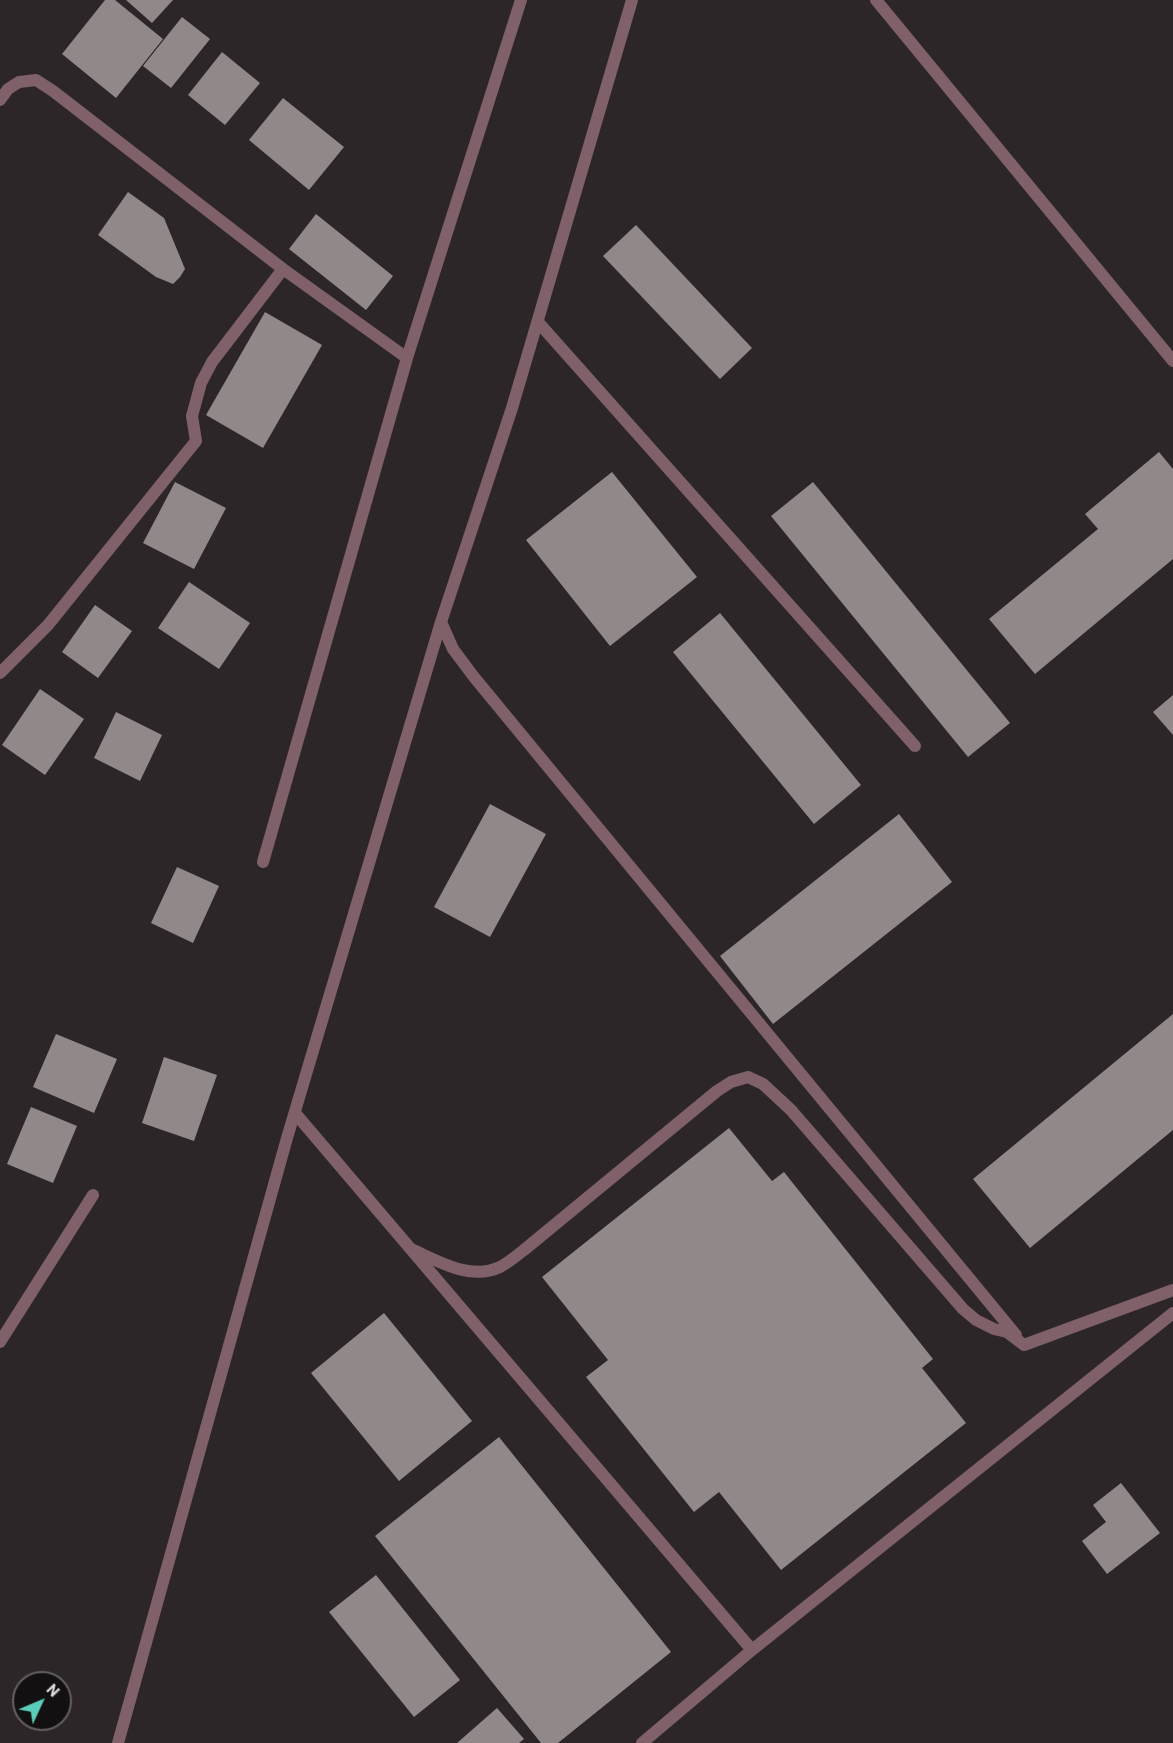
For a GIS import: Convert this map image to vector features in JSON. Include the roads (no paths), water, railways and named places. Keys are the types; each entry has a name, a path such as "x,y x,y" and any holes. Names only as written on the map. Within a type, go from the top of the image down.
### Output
{"street":[{"path":"263,862 407,358 521,0"},
{"path":"118,1743 295,1113 441,622 512,408 632,0"},
{"path":"876,0 1173,361"},
{"path":"0,100 8,89 19,82 36,80 283,269 407,358"},
{"path":"0,673 48,625 196,441 192,416 201,383 212,362 283,269"},
{"path":"538,322 915,746"},
{"path":"441,622 453,648 474,677 1024,1345"},
{"path":"411,1249 459,1269 477,1273 500,1267 524,1250 717,1091 731,1082 748,1077 763,1084 791,1110 963,1310 994,1329 1007,1332 1024,1345"},
{"path":"295,1113 752,1650"},
{"path":"0,1342 93,1195"},
{"path":"1024,1345 1173,1290"},
{"path":"642,1743 752,1650 1173,1313"}]}
